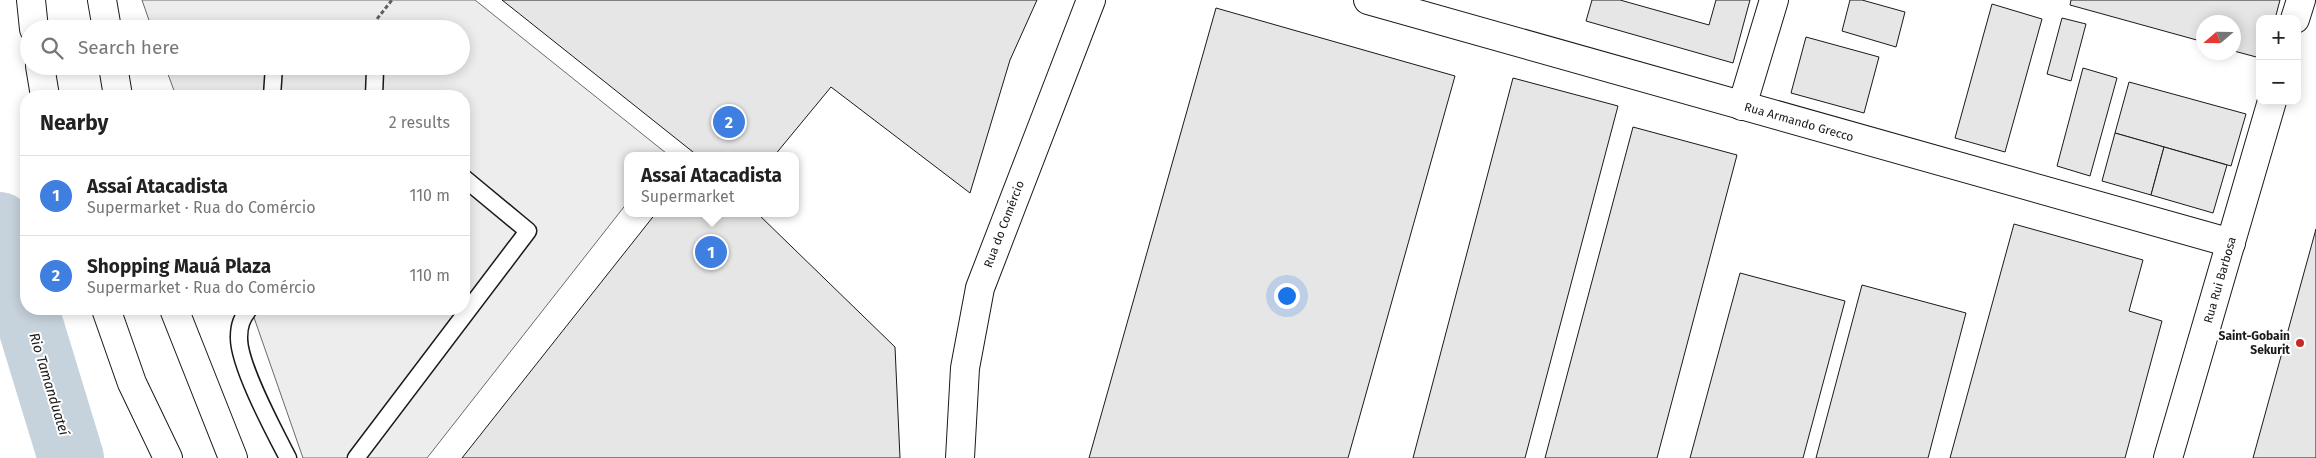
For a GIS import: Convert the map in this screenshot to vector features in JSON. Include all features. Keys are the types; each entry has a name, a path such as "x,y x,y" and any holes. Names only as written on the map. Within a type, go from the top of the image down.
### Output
{"street":[{"path":"31,0 33,20"},
{"path":"102,0 105,20"},
{"name":"Rua do Comércio","path":"960,458 965,368 980,288 1091,0"},
{"name":"Rua Armando Grecco","path":"1368,0 2231,243"},
{"path":"1742,106 1774,0"},
{"path":"2296,15 2301,0"},
{"path":"42,75 44,90"},
{"path":"114,75 117,90"},
{"name":"Rua Rui Barbosa","path":"2168,458 2271,105"},
{"path":"108,315 132,382 168,458"},
{"path":"176,315 233,458"}],"lane":[{"path":"272,90 273,75"},
{"path":"374,90 375,75"},
{"path":"470,183 528,231 470,308"},
{"path":"244,315 241,318 238,338 242,355 265,413 288,458"},
{"path":"356,458 464,315"}],"path":[{"path":"376,20 392,0"}],"shaded area":[{"path":"142,0 475,0 665,152 624,152 624,207 427,458 303,458 253,315 470,315 470,90 174,90 168,75 470,75 470,20 149,20"}],"building":[{"path":"502,0 1037,0 1010,60 970,193 831,87 777,152 693,152"},
{"path":"1592,0 1620,0 1709,25 1716,0 1750,0 1733,63 1586,21"},
{"path":"1850,0 1862,0 1905,12 1896,47 1842,31"},
{"path":"2071,0 2280,0 2276,15 2256,15 2256,57 2241,53 2241,15 2196,15 2196,40 2070,5"},
{"path":"1992,4 2042,19 2005,152 1955,138"},
{"path":"1216,8 1455,76 1348,458 1089,458"},
{"path":"2062,18 2086,24 2071,81 2047,74"},
{"path":"1806,37 1879,57 1864,113 1791,93"},
{"path":"2083,68 2117,78 2090,176 2057,166"},
{"path":"1513,78 1618,106 1525,458 1413,458"},
{"path":"2129,82 2246,114 2231,166 2115,133"},
{"path":"1633,127 1737,155 1657,458 1545,458"},
{"path":"2115,133 2164,147 2151,195 2102,181"},
{"path":"2164,147 2227,165 2213,213 2151,195"},
{"path":"653,217 761,217 895,347 900,458 462,458"},
{"path":"2014,224 2143,260 2129,311 2162,321 2125,458 1950,458"},
{"name":"Saint-Gobain Sekurit","path":"2316,229 2316,458 2253,458"},
{"path":"1740,273 1845,301 1803,458 1690,458"},
{"path":"1862,285 1966,313 1928,458 1816,458"}],"waterway":[{"name":"Rio Tamanduateí","path":"0,225 20,291"},
{"name":"Rio Tamanduateí","path":"27,315 71,458"}],"place":[{"name":"Shopping Mauá Plaza","path":"729,122"},
{"name":"Assaí Atacadista","path":"711,252"},
{"name":"Saint-Gobain Sekurit","path":"2300,343"}]}
